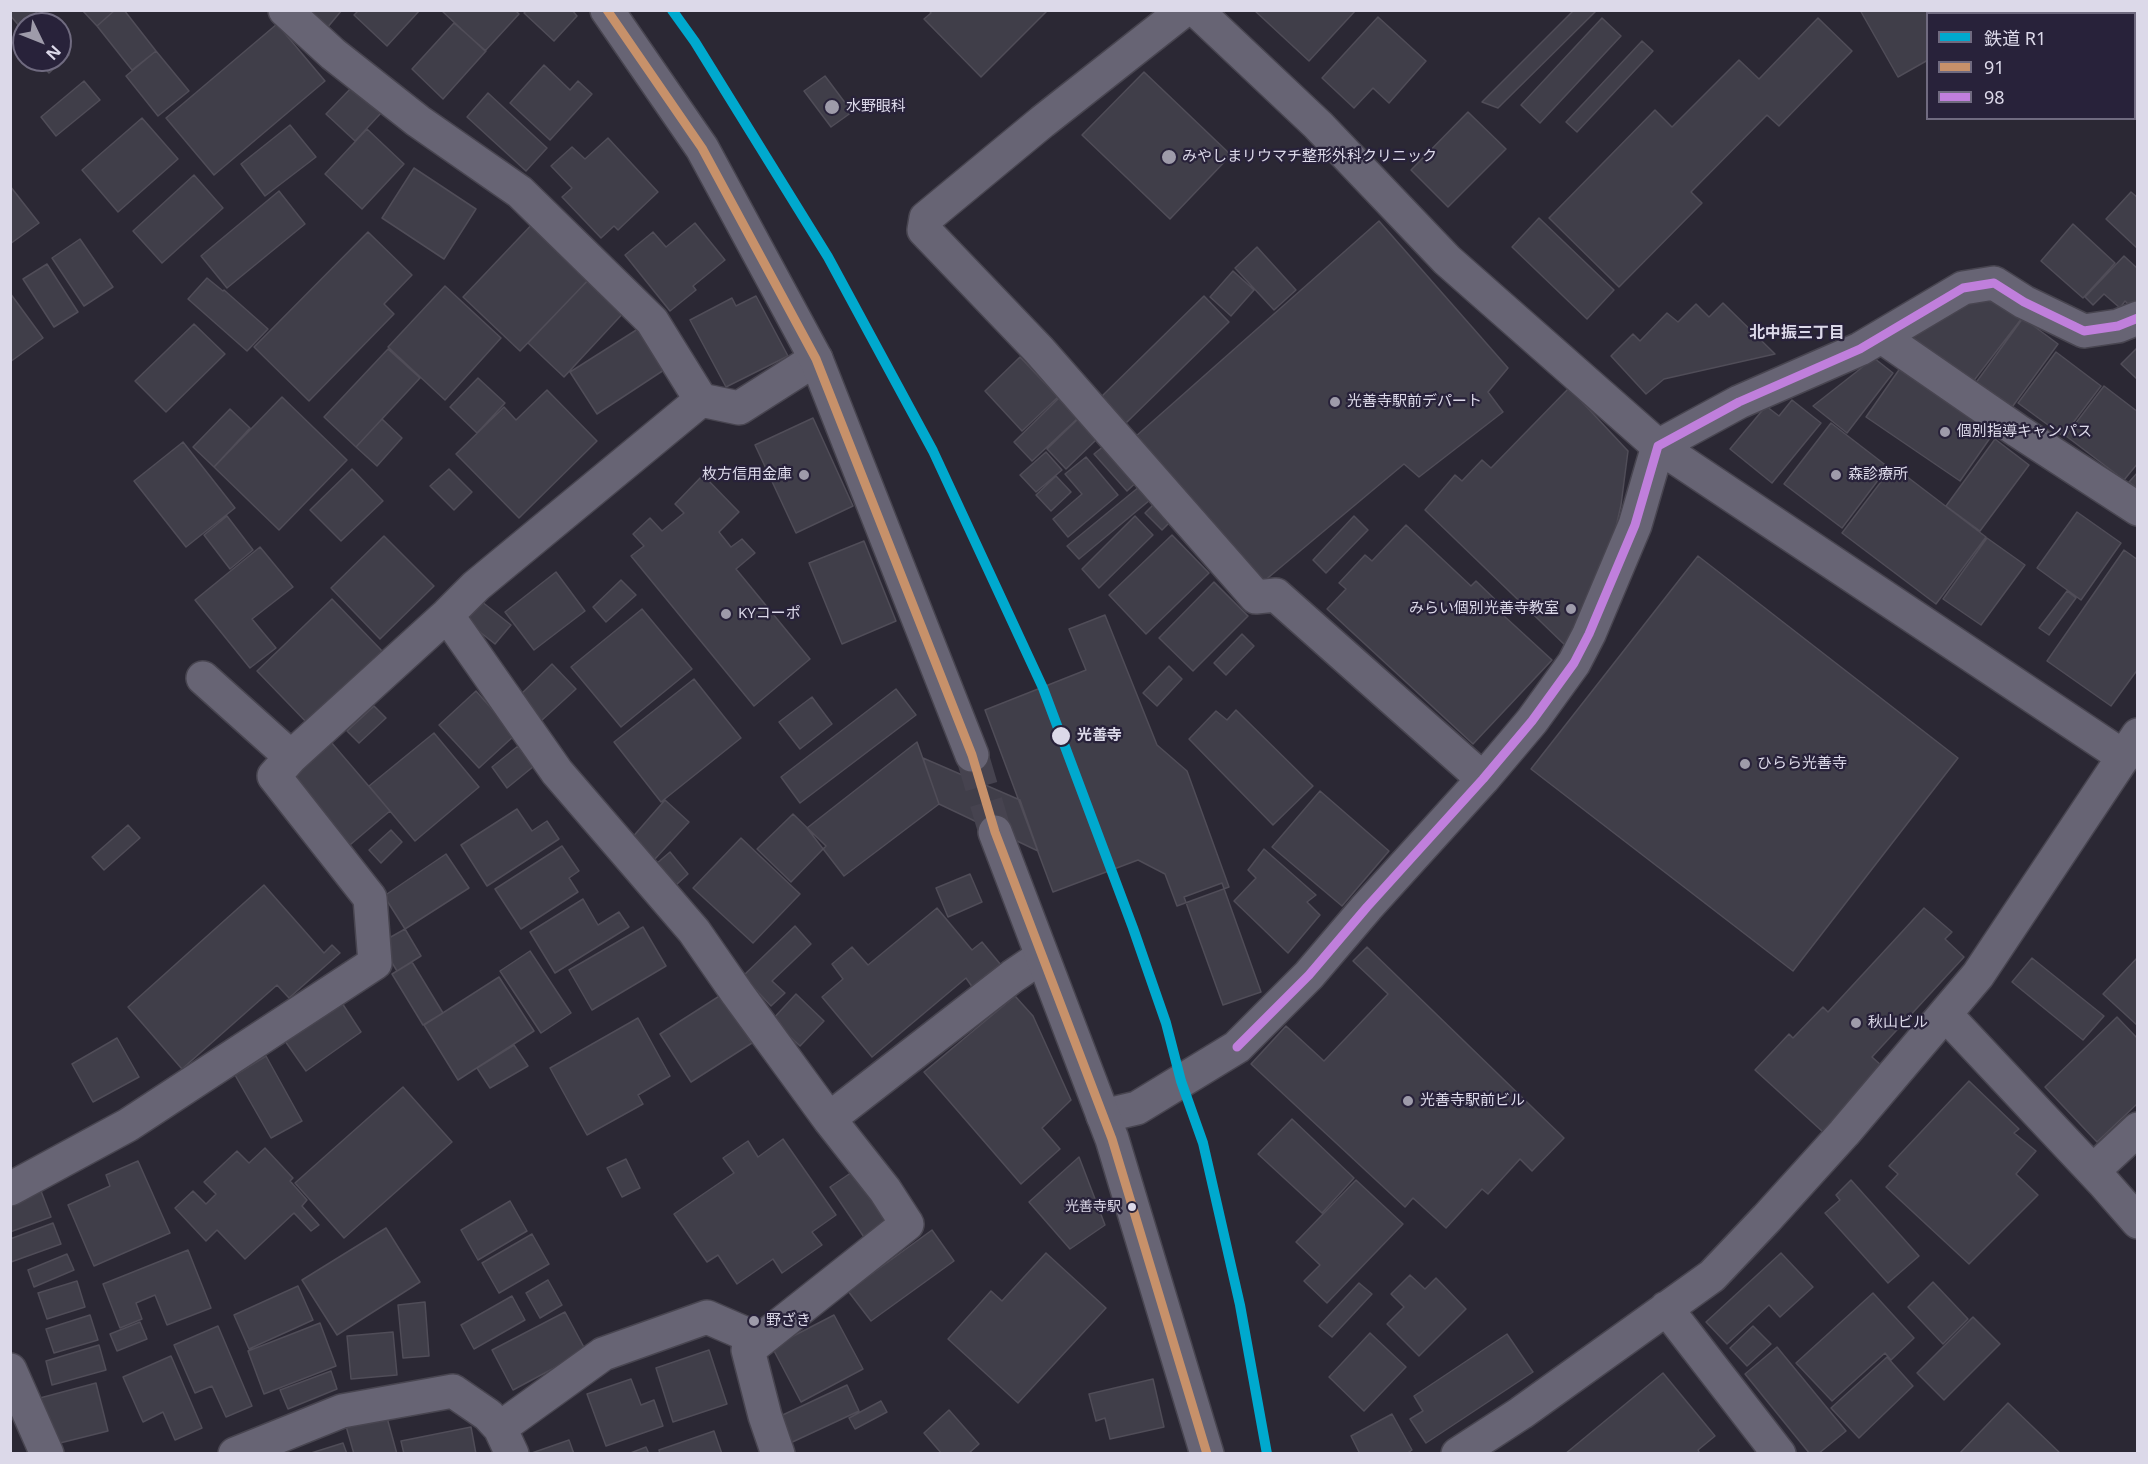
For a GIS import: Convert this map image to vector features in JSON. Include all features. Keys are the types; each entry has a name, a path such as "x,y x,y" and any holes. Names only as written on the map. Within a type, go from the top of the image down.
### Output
{"street":[{"path":"285,10 333,54 418,121 520,192 652,321 700,400 739,408 816,359"},
{"path":"607,10 702,148 816,359 972,754"},
{"path":"1184,10 1042,122 926,218 924,230 1039,350 1256,597 1276,595 1483,779"},
{"path":"1196,10 1318,125 1447,260 1658,446 2131,746 1978,975 1946,1015 1767,1218 1712,1276 1521,1413 1458,1454"},
{"path":"1103,1116 1137,1108 1237,1047 1309,975 1532,721 1574,663 1589,634 1635,525 1658,446 1739,402 1817,369 1882,337 1964,288 1994,283 2024,302 2084,331 2118,326 2138,318"},
{"path":"1882,337 2018,431 2138,509"},
{"path":"10,1188 128,1125 375,963 370,898 274,777 291,757 476,586 700,400"},
{"path":"447,615 556,772 694,931 907,1224 748,1350 765,1416 778,1454"},
{"path":"203,678 291,757"},
{"path":"995,832 1103,1116 1200,1423 1207,1454"},
{"path":"829,1119 1004,983 1041,957"},
{"path":"1946,1015 2138,1222"},
{"path":"2093,1171 2138,1129"},
{"path":"1666,1308 1779,1454"},
{"path":"235,1454 342,1411 453,1391 488,1415 506,1441 603,1354 706,1317 760,1340"},
{"path":"10,1370 47,1454"}],"building":[{"path":"10,10 39,10 37,12 12,12 12,17"},
{"path":"82,10 115,10 97,26"},
{"path":"115,10 124,10 156,51 132,70 97,26"},
{"path":"308,10 342,10 327,28"},
{"path":"359,10 420,10 387,46 354,15"},
{"path":"515,10 519,14 485,51 442,11"},
{"path":"527,10 572,10 577,16 554,41 524,13"},
{"path":"929,10 1048,10 981,77 924,19 931,13"},
{"path":"1254,10 1356,10 1309,61"},
{"path":"1574,10 1597,10 1498,108 1482,102"},
{"path":"1860,10 2012,10 2010,12 1926,12 1926,61 1898,77"},
{"path":"1378,17 1426,61 1389,103 1373,88 1354,108 1322,78"},
{"path":"1602,18 1621,36 1540,123 1521,105"},
{"path":"1818,18 1852,51 1779,126 1767,115 1691,192 1702,203 1619,287 1549,218 1655,110 1672,127 1739,60 1759,79"},
{"path":"454,23 486,51 443,99 412,69"},
{"path":"277,24 325,81 214,175 166,118"},
{"path":"1642,41 1653,51 1577,132 1566,122"},
{"path":"156,51 189,91 158,116 126,76"},
{"path":"544,65 570,90 578,81 592,94 550,140 510,103"},
{"path":"1144,72 1231,155 1170,219 1082,135"},
{"path":"825,76 852,112 831,127 804,91"},
{"path":"84,81 100,100 56,136 41,117"},
{"path":"354,85 382,112 355,141 326,114"},
{"path":"488,93 547,148 526,171 467,117"},
{"path":"1468,112 1506,149 1448,207 1411,170"},
{"path":"142,118 178,159 118,212 82,170"},
{"path":"290,125 316,157 265,196 241,164"},
{"path":"367,129 404,164 362,209 325,174"},
{"path":"608,138 658,192 618,230 614,226 601,238 562,197 572,188 551,166 572,147 585,159"},
{"path":"414,168 476,209 444,259 382,218"},
{"path":"194,175 223,208 162,263 133,231"},
{"path":"10,186 39,223 10,244"},
{"path":"279,191 305,224 227,288 201,256"},
{"path":"2131,192 2138,198 2138,249 2106,219"},
{"path":"538,218 595,273 520,351 463,297"},
{"path":"1539,218 1614,290 1587,319 1512,247"},
{"name":"光善寺駅前デパート","path":"1379,221 1508,368 1488,392 1503,412 1419,477 1404,464 1263,582 1135,437"},
{"path":"695,223 725,260 693,286 696,290 670,311 625,255 653,232 666,247"},
{"path":"2073,224 2115,263 2083,298 2041,261"},
{"path":"368,232 412,275 384,304 394,314 309,401 254,347"},
{"path":"80,239 113,287 84,306 52,258"},
{"path":"1257,247 1296,290 1274,310 1235,268"},
{"path":"2124,256 2138,269 2138,302 2132,308 2125,301 2120,308 2104,294 2093,305 2085,297"},
{"path":"47,264 78,312 54,327 23,279"},
{"path":"1233,271 1254,290 1231,316 1210,297"},
{"path":"592,276 627,309 564,377 528,343"},
{"path":"207,278 268,329 247,351 188,299"},
{"path":"445,286 501,338 445,400 388,347"},
{"path":"10,293 43,338 10,362"},
{"path":"756,296 788,356 726,387 690,320 732,298 736,306"},
{"path":"1204,296 1229,322 1125,424 1100,398"},
{"path":"1981,300 2005,304 2022,318 1972,383 1912,337 1956,305"},
{"path":"1723,303 1775,354 1664,379 1646,394 1611,356 1633,334 1640,341 1667,313 1678,322 1696,304 1709,317"},
{"path":"2023,318 2058,344 2010,410 1975,384"},
{"path":"194,324 225,354 166,412 135,381"},
{"path":"641,327 667,368 597,414 570,372"},
{"path":"2138,347 2138,380 2121,364"},
{"path":"388,349 420,378 356,447 324,417"},
{"path":"2056,352 2101,386 2063,436 2018,403"},
{"path":"1020,357 1058,397 1022,431 985,391"},
{"path":"1874,358 1893,373 1847,433 1813,406"},
{"path":"1901,367 1995,431 1960,481 1866,417"},
{"path":"478,378 505,403 477,433 450,407"},
{"path":"2104,386 2138,412 2138,463 2124,480 2066,436"},
{"path":"1569,388 1628,451 1621,505 1608,562 1568,648 1425,510 1455,475 1462,481 1482,460 1491,468"},
{"path":"547,390 597,441 519,518 456,454 504,407 516,420"},
{"path":"282,397 347,460 279,530 214,467"},
{"path":"1059,398 1078,418 1032,461 1014,442"},
{"path":"1792,400 1821,423 1772,483 1730,449 1766,406 1779,416"},
{"path":"230,409 250,428 214,467 193,447"},
{"name":"枚方信用金庫","path":"813,418 853,506 796,533 755,445"},
{"path":"382,419 402,438 377,466 356,447"},
{"path":"1078,419 1097,439 1066,469 1047,449"},
{"name":"森診療所","path":"1831,423 1888,467 1842,528 1784,484"},
{"path":"1995,439 2029,465 1980,531 1946,506"},
{"path":"1110,441 1142,477 1127,491 1094,454"},
{"path":"183,442 235,508 186,547 134,481"},
{"path":"1046,452 1062,470 1036,492 1020,475"},
{"path":"1086,457 1118,495 1068,537 1053,519 1082,494 1065,474"},
{"path":"1893,466 1986,537 1936,604 1842,533"},
{"path":"352,469 383,501 341,541 310,510"},
{"path":"449,469 472,492 454,510 430,486"},
{"path":"2138,472 2138,489 2129,482"},
{"name":"KYコーポ","path":"703,475 739,512 719,532 731,547 742,539 755,553 736,569 810,659 754,706 631,556 644,546 633,534 650,518 662,531 684,513 675,504"},
{"path":"1056,476 1071,492 1051,511 1036,495"},
{"path":"1145,482 1156,495 1079,559 1067,546"},
{"path":"1160,498 1177,515 1162,530 1145,513"},
{"path":"2077,512 2121,543 2081,600 2037,568"},
{"path":"227,516 253,550 230,569 204,535"},
{"path":"1135,516 1153,535 1099,588 1082,569"},
{"path":"1354,516 1368,530 1326,573 1313,560"},
{"path":"1406,525 1471,586 1476,581 1507,611 1503,615 1552,660 1473,744 1327,609 1346,589 1339,583 1365,555 1372,561"},
{"path":"1172,535 1209,573 1146,634 1109,595"},
{"path":"384,536 434,586 380,639 331,588"},
{"path":"1987,538 2025,565 1981,625 1943,599"},
{"path":"864,541 896,621 842,644 809,563"},
{"path":"260,547 293,587 252,619 276,648 250,668 195,600"},
{"path":"2124,550 2138,560 2138,669 2111,706 2047,661"},
{"name":"ひらら光善寺","path":"1698,556 1958,758 1793,971 1531,769"},
{"path":"556,572 585,611 534,650 505,612"},
{"path":"621,580 636,595 606,622 593,607"},
{"path":"1214,582 1248,616 1193,671 1159,638"},
{"path":"2067,591 2076,598 2049,635 2039,628"},
{"path":"332,599 384,653 310,726 257,671"},
{"path":"481,601 511,625 495,644 466,621"},
{"path":"642,609 692,669 621,727 571,667"},
{"path":"1105,615 1157,745 1187,771 1229,887 1177,906 1165,874 1138,860 1053,892 985,710 1086,670 1069,629"},
{"path":"1242,634 1254,646 1226,675 1214,663"},
{"path":"552,664 576,689 541,721 518,697"},
{"path":"1169,666 1182,679 1157,706 1143,693"},
{"path":"694,679 741,738 661,802 614,742"},
{"path":"896,689 916,715 800,803 781,777"},
{"path":"476,691 515,735 479,768 439,725"},
{"path":"812,697 832,724 800,749 779,722"},
{"path":"374,706 386,718 359,743 347,731"},
{"path":"1236,710 1313,786 1273,825 1189,739 1216,711 1227,720"},
{"path":"434,733 479,787 415,841 369,786"},
{"path":"331,742 390,811 344,850 285,780"},
{"path":"917,742 939,804 844,876 807,828"},
{"path":"518,746 534,766 507,788 492,767"},
{"path":"923,758 1020,800 1038,851 939,804"},
{"path":"1320,791 1389,851 1342,906 1272,847"},
{"path":"665,800 689,822 654,860 630,840"},
{"path":"517,809 532,831 547,821 559,839 487,886 461,845"},
{"path":"793,814 826,846 791,882 757,849"},
{"path":"128,825 140,838 104,870 92,857"},
{"path":"391,830 402,842 381,863 369,850"},
{"path":"741,838 800,894 753,943 693,888"},
{"path":"562,846 579,871 569,878 578,892 521,929 495,889"},
{"path":"1264,849 1316,895 1307,902 1320,915 1288,953 1234,901 1256,878 1248,870"},
{"path":"670,852 688,874 675,886 656,864"},
{"path":"446,854 469,888 405,929 384,896"},
{"path":"970,874 982,902 948,917 936,888"},
{"path":"1222,883 1261,992 1223,1005 1184,897"},
{"path":"264,885 324,953 332,945 340,953 289,998 277,985 182,1069 128,1007"},
{"path":"583,899 598,925 619,912 629,927 555,973 530,932"},
{"path":"937,908 972,950 982,942 1001,965 973,988 966,978 872,1057 822,997 843,979 832,964 852,947 868,965"},
{"name":"秋山ビル","path":"1924,908 1952,932 1945,939 1964,957 1872,1057 1883,1067 1823,1132 1755,1070 1789,1034 1793,1038 1823,1007 1828,1012"},
{"path":"795,926 811,944 772,981 785,993 771,1006 743,976"},
{"path":"643,927 666,966 592,1010 569,970"},
{"path":"405,929 421,956 397,971 380,943"},
{"name":"光善寺駅前ビル","path":"1367,947 1564,1138 1532,1171 1520,1159 1488,1194 1482,1189 1446,1228 1413,1198 1405,1207 1251,1064 1286,1026 1324,1061 1388,994 1353,961"},
{"path":"530,951 571,1013 541,1033 500,971"},
{"path":"2138,957 2138,1026 2103,994"},
{"path":"2032,958 2104,1016 2083,1040 2012,982"},
{"path":"412,962 443,1013 423,1025 392,974"},
{"path":"499,977 534,1031 458,1080 424,1025"},
{"path":"796,994 824,1021 800,1046 772,1020"},
{"path":"721,995 752,1043 691,1082 660,1034"},
{"path":"1015,996 1033,1016 1071,1100 1042,1128 1060,1149 1021,1184 924,1072"},
{"path":"342,1003 361,1032 306,1071 285,1041"},
{"path":"2117,1017 2138,1039 2138,1103 2097,1142 2045,1087"},
{"path":"638,1018 670,1076 638,1095 643,1104 587,1135 550,1068"},
{"path":"117,1038 139,1077 93,1102 72,1064"},
{"path":"514,1045 528,1066 490,1088 477,1068"},
{"path":"266,1056 302,1121 271,1138 235,1075"},
{"path":"1969,1081 2019,1129 2014,1133 2036,1151 2016,1174 2038,1195 1969,1264 1886,1187 1898,1174 1889,1166"},
{"path":"403,1087 452,1142 344,1238 295,1183"},
{"path":"1292,1119 1354,1178 1322,1213 1258,1154"},
{"path":"783,1139 836,1215 812,1232 822,1245 782,1273 773,1259 737,1284 718,1255 707,1262 674,1214 734,1173 723,1158 748,1141 758,1157"},
{"path":"265,1148 293,1178 290,1181 307,1200 302,1206 319,1225 311,1231 294,1213 245,1259 217,1230 206,1241 175,1208 193,1191 206,1204 216,1194 204,1182 237,1151 249,1163"},
{"path":"1079,1157 1105,1225 1070,1249 1029,1202"},
{"path":"626,1159 640,1188 622,1197 607,1168"},
{"path":"138,1161 170,1233 94,1266 68,1205 110,1186 106,1175"},
{"path":"861,1166 898,1222 868,1243 830,1187"},
{"path":"1356,1180 1403,1224 1327,1303 1304,1281 1320,1265 1296,1242"},
{"path":"1851,1180 1919,1256 1888,1283 1825,1213 1840,1200 1836,1195"},
{"path":"41,1191 51,1217 10,1232 10,1202"},
{"path":"510,1201 527,1231 478,1260 461,1230"},
{"path":"53,1223 61,1244 11,1262 10,1239"},
{"path":"386,1228 420,1282 337,1335 302,1280"},
{"path":"932,1230 954,1261 871,1321 848,1291"},
{"path":"532,1234 549,1264 499,1293 482,1263"},
{"path":"188,1250 211,1308 167,1325 155,1295 136,1303 142,1319 120,1328 103,1284"},
{"path":"1046,1253 1106,1308 1018,1403 948,1339 991,1291 1002,1301"},
{"path":"1781,1253 1813,1287 1780,1317 1769,1305 1727,1344 1706,1322"},
{"path":"67,1254 74,1270 34,1287 28,1270"},
{"path":"1410,1275 1425,1289 1436,1278 1466,1309 1419,1356 1387,1324 1404,1307 1391,1294"},
{"path":"548,1280 562,1305 540,1318 526,1293"},
{"path":"77,1281 85,1307 47,1319 38,1293"},
{"path":"1933,1282 1968,1319 1943,1344 1908,1307"},
{"path":"1359,1283 1372,1294 1332,1337 1319,1326"},
{"path":"298,1286 313,1320 249,1349 234,1315"},
{"path":"1873,1293 1914,1338 1891,1360 1885,1353 1832,1401 1796,1363"},
{"path":"512,1296 525,1320 474,1349 461,1325"},
{"path":"425,1302 429,1356 403,1358 398,1305"},
{"path":"565,1312 586,1351 513,1390 492,1350"},
{"path":"90,1315 98,1340 54,1353 46,1329"},
{"path":"834,1315 863,1369 801,1402 772,1347"},
{"path":"1973,1317 2000,1344 1944,1400 1917,1373"},
{"path":"140,1322 147,1339 117,1351 110,1334"},
{"path":"320,1323 336,1366 264,1394 248,1351"},
{"path":"218,1326 252,1406 226,1417 212,1386 195,1393 174,1345"},
{"path":"1753,1326 1771,1344 1747,1366 1730,1348"},
{"path":"393,1332 397,1375 351,1379 347,1336"},
{"path":"1370,1333 1406,1367 1364,1411 1329,1377"},
{"path":"1507,1334 1533,1372 1426,1443 1410,1419 1423,1411 1414,1396"},
{"path":"99,1345 106,1370 52,1385 46,1361"},
{"path":"1777,1347 1846,1431 1818,1454 1810,1454 1745,1374"},
{"path":"709,1350 727,1404 673,1422 656,1368"},
{"path":"171,1356 202,1428 175,1440 163,1412 143,1422 123,1377"},
{"path":"1887,1357 1913,1386 1859,1438 1831,1408"},
{"path":"331,1371 337,1389 288,1409 280,1390"},
{"path":"1663,1373 1715,1436 1698,1450 1700,1454 1565,1454"},
{"path":"631,1379 641,1405 654,1400 663,1426 606,1446 587,1394"},
{"path":"1153,1379 1164,1427 1110,1439 1105,1418 1096,1421 1089,1394"},
{"path":"96,1383 108,1431 52,1445 40,1398"},
{"path":"847,1385 859,1411 786,1445 774,1419"},
{"path":"881,1401 887,1412 855,1429 849,1418"},
{"path":"2008,1403 2061,1454 1959,1454"},
{"path":"949,1410 979,1444 968,1454 942,1454 924,1433"},
{"path":"386,1414 397,1454 354,1454 346,1426"},
{"path":"1392,1414 1412,1450 1406,1454 1360,1454 1351,1436"},
{"path":"471,1427 476,1454 404,1454 401,1441"},
{"path":"714,1431 722,1454 660,1454 659,1450"},
{"path":"569,1440 574,1454 529,1454"},
{"path":"343,1443 347,1454 308,1454"},
{"path":"646,1447 649,1454 628,1454"}],"tunnel":[{"path":"972,755 995,832"}],"rail line":[{"name":"R1","path":"672,10 695,42 828,257 933,451 1043,688 1133,928 1166,1023 1181,1081 1203,1143 1240,1305 1267,1454"}],"transit line":[{"name":"91","path":"607,10 702,148 816,359 972,755 995,832 1112,1139 1207,1454"},
{"name":"98","path":"1237,1047 1309,975 1483,779 1532,721 1574,663 1589,634 1635,525 1658,446 1739,402 1860,349 1963,288 1994,283 2024,302 2084,331 2118,326 2138,318"}],"place":[{"name":"水野眼科","path":"832,107"},
{"name":"みやしまリウマチ整形外科クリニック","path":"1169,157"},
{"name":"光善寺駅前デパート","path":"1335,402"},
{"name":"個別指導キャンパス","path":"1945,432"},
{"name":"枚方信用金庫","path":"804,475"},
{"name":"森診療所","path":"1836,475"},
{"name":"みらい個別光善寺教室","path":"1571,609"},
{"name":"KYコーポ","path":"726,614"},
{"name":"光善寺","path":"1061,736"},
{"name":"ひらら光善寺","path":"1745,764"},
{"name":"秋山ビル","path":"1856,1023"},
{"name":"光善寺駅前ビル","path":"1408,1101"},
{"name":"光善寺駅","path":"1132,1207"},
{"name":"野ざき","path":"754,1321"}],"district":[{"name":"北中振三丁目","path":"1797,333"}]}
